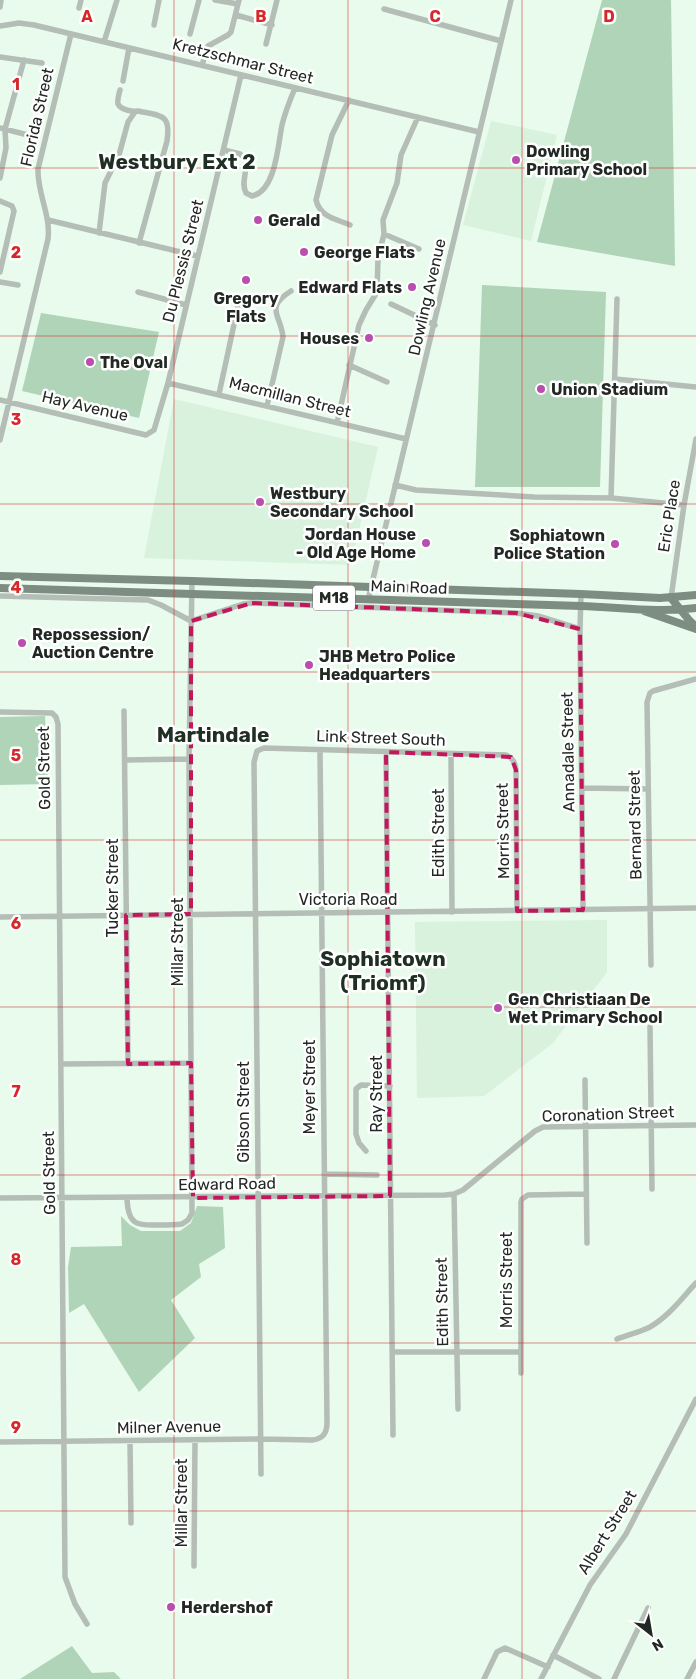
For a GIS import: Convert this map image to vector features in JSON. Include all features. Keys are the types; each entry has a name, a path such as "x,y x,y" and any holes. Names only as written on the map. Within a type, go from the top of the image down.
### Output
{"main road":[{"name":"Main Road","path":"0,576 192,580 671,598 696,595"},
{"name":"Main Road","path":"0,588 639,609 680,610 696,608"},
{"path":"671,598 696,627"},
{"path":"639,609 696,627"},
{"path":"696,614 694,620 696,627"}],"street":[{"path":"0,7 1,0"},
{"path":"79,8 81,0"},
{"path":"104,42 117,0"},
{"path":"154,25 159,0"},
{"path":"190,34 199,0"},
{"path":"202,65 208,46 231,32 236,15 238,2 215,0"},
{"path":"266,44 277,0"},
{"name":"Dowling Avenue","path":"368,600 511,0"},
{"path":"384,9 501,41"},
{"path":"236,15 272,25"},
{"name":"Kretzschmar Street","path":"0,26 19,22 479,132"},
{"name":"Florida Street","path":"0,440 48,239 48,220 39,190 38,169 71,34"},
{"path":"123,81 130,48"},
{"path":"0,57 42,64"},
{"path":"0,178 6,148 3,128 24,60"},
{"name":"Du Plessis Street","path":"157,423 241,75"},
{"path":"224,150 240,154 245,158 246,166 243,184 246,194 252,196 260,193 268,181 275,162 283,122 295,88"},
{"path":"120,90 118,101 122,108 160,116 166,120 169,128 139,243"},
{"path":"349,100 332,135 316,200 319,209 325,215 350,225"},
{"path":"99,233 105,183 119,155 128,122 135,112"},
{"path":"337,422 359,325 377,292 378,258 384,234 383,220 397,183 401,155 418,117"},
{"path":"3,128 28,135"},
{"path":"0,202 12,206 14,211 0,272"},
{"path":"48,220 198,256"},
{"path":"384,234 420,249"},
{"path":"0,282 18,285"},
{"path":"267,406 283,337 276,309 280,300 291,291"},
{"path":"138,292 186,305"},
{"path":"219,394 238,311 238,306 235,302 222,297"},
{"path":"611,498 616,299"},
{"path":"391,304 435,325"},
{"path":"349,365 388,382"},
{"path":"615,379 696,387"},
{"name":"Macmillan Street","path":"168,383 406,439"},
{"name":"Hay Avenue","path":"0,400 146,434 152,432 157,423"},
{"name":"Eric Place","path":"671,598 684,505 696,439"},
{"path":"395,485 416,490 534,498 611,498 684,505"},
{"name":"Millar Street","path":"127,1198 130,1216 135,1223 143,1226 178,1225 185,1223 192,1213 189,759 192,580"},
{"name":"Annadale Street","path":"581,594 583,910"},
{"path":"0,596 148,600 191,621"},
{"name":"Main Road","path":"191,621 243,604 252,603 516,613 538,616 580,630"},
{"name":"Bernard Street","path":"651,965 647,702 650,693 658,689 696,679"},
{"name":"Tucker Street","path":"124,711 128,1064"},
{"name":"Gold Street","path":"0,712 52,713 56,717 58,724 65,1577 87,1624"},
{"name":"Link Street South","path":"257,751 264,748 506,755"},
{"name":"Meyer Street","path":"320,750 327,1423"},
{"name":"Gibson Street","path":"257,751 254,757 261,1474"},
{"name":"Ray Street","path":"386,752 393,1435"},
{"name":"Edith Street","path":"451,754 452,912"},
{"name":"Morris Street","path":"506,755 511,757 516,765 517,912"},
{"path":"125,760 189,759"},
{"path":"582,788 648,789"},
{"name":"Victoria Road","path":"0,917 256,913 517,912 696,908"},
{"path":"650,1027 652,1189"},
{"path":"62,1064 192,1063"},
{"path":"585,1080 587,1243"},
{"path":"366,1150 359,1144 356,1134 357,1087 361,1085 390,1086"},
{"name":"Coronation Street","path":"454,1194 463,1190 539,1128 696,1126"},
{"path":"324,1174 377,1175"},
{"name":"Edith Street","path":"454,1194 458,1409"},
{"name":"Edward Road","path":"0,1198 193,1198 454,1194"},
{"name":"Morris Street","path":"521,1373 520,1208 522,1198 528,1195 586,1194"},
{"path":"617,1339 649,1328 659,1322 696,1283"},
{"path":"392,1352 520,1352"},
{"name":"Albert Street","path":"541,1679 590,1585 626,1534 696,1399"},
{"name":"Milner Avenue","path":"0,1442 312,1440 319,1439 326,1432 327,1423"},
{"path":"130,1441 131,1523"},
{"name":"Millar Street","path":"194,1566 195,1441"},
{"path":"614,1679 648,1608"},
{"path":"484,1679 497,1652 505,1648 548,1666"},
{"path":"553,1655 598,1679"},
{"path":"688,1679 696,1662"}],"highlighted area":[{"path":"252,603 516,613 580,629 583,910 517,911 516,770 511,757 386,752 390,1196 193,1198 191,1063 128,1064 126,915 191,914 191,621"}],"shaded area":[{"path":"602,0 671,0 675,266 537,242"},
{"name":"Dowling Primary School","path":"491,121 557,135 531,241 463,225"},
{"name":"Union Stadium","path":"482,285 606,292 600,487 475,487"},
{"name":"The Oval","path":"41,313 159,332 139,418 22,391"},
{"name":"Westbury Secondary School","path":"174,399 378,447 351,565 144,558"},
{"path":"45,716 48,784 0,785 0,717"},
{"name":"Gen Christiaan De Wet Primary School","path":"607,920 607,972 553,1043 484,1096 417,1098 415,922"},
{"path":"197,1206 223,1207 225,1248 199,1264 201,1277 171,1300 195,1338 139,1392 84,1304 69,1313 68,1267 71,1247 122,1246 121,1216 130,1225 141,1231 180,1231 191,1223"},
{"path":"72,1646 92,1673 114,1672 121,1679 20,1679"}],"place":[{"name":"Dowling Primary School","path":"516,160"},
{"name":"Gerald","path":"258,220"},
{"name":"George Flats","path":"304,252"},
{"name":"Gregory Flats","path":"246,280"},
{"name":"Edward Flats","path":"412,287"},
{"name":"Houses","path":"369,338"},
{"name":"The Oval","path":"90,362"},
{"name":"Union Stadium","path":"541,389"},
{"name":"Westbury Secondary School","path":"260,502"},
{"name":"Jordan House - Old Age Home","path":"426,543"},
{"name":"Sophiatown Police Station","path":"615,544"},
{"name":"Repossession/ Auction Centre","path":"22,643"},
{"name":"JHB Metro Police Headquarters","path":"309,665"},
{"name":"Gen Christiaan De Wet Primary School","path":"498,1008"},
{"name":"Herdershof","path":"171,1607"}],"district":[{"name":"Westbury Ext 2","path":"177,161"},
{"name":"Martindale","path":"213,734"},
{"name":"Sophiatown (Triomf)","path":"383,970"}]}
